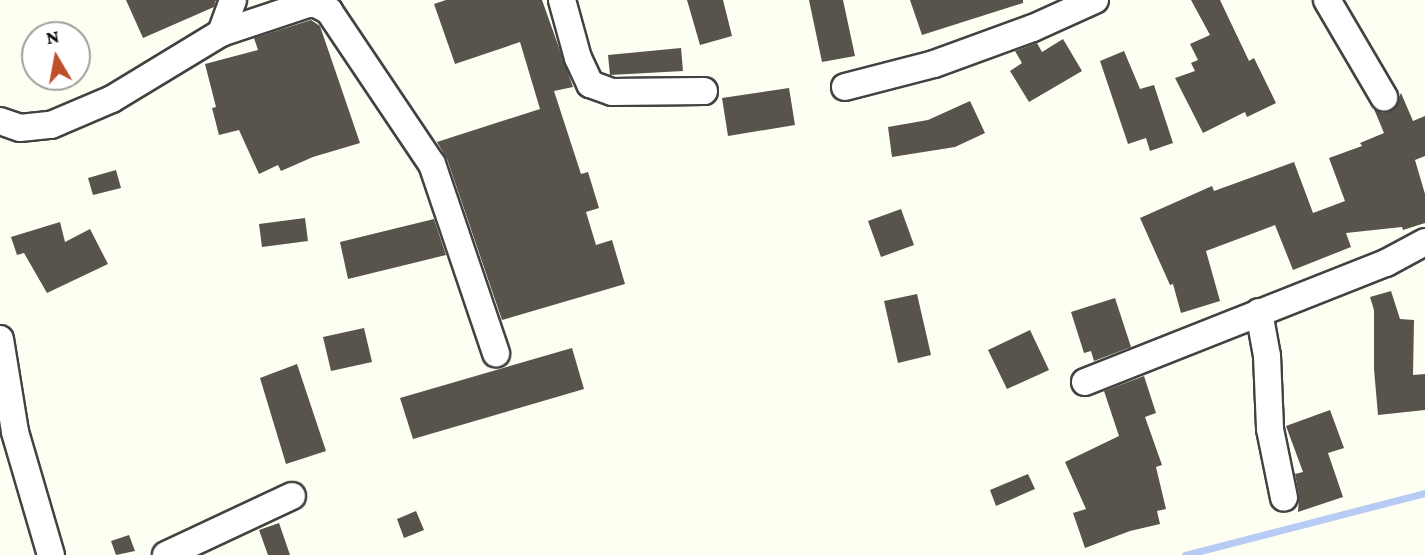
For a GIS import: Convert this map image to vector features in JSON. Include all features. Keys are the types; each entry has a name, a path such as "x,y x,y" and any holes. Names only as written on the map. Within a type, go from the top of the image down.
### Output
{"street":[{"path":"221,33 233,0"},
{"path":"562,0 578,58 590,84 612,92 704,91"},
{"path":"845,87 934,64 1033,28 1095,0"},
{"path":"1327,0 1384,97"},
{"path":"0,121 20,128 51,125 111,99 221,33 252,10 316,4 329,11 432,164 496,353"},
{"path":"1085,382 1386,263 1425,242"},
{"path":"1259,312 1267,356 1270,429 1284,498"},
{"path":"0,339 15,432 51,555"},
{"path":"166,555 292,496"}],"building":[{"path":"126,0 216,0 214,7 143,38"},
{"path":"446,0 542,0 573,87 554,91 581,174 588,172 599,208 586,212 596,245 612,240 625,284 502,320 447,159 437,142 540,109 520,42 455,64 434,4"},
{"path":"687,0 723,0 732,36 700,45"},
{"path":"809,0 843,0 855,56 822,62"},
{"path":"910,0 1023,0 1023,3 922,35"},
{"path":"1191,0 1220,0 1249,61 1254,58 1276,103 1247,117 1245,112 1203,133 1175,78 1195,71 1191,63 1198,60 1190,44 1210,35"},
{"path":"311,20 320,26 360,143 313,157 281,171 278,165 259,174 239,130 219,135 212,108 216,107 205,64 258,50 254,38"},
{"path":"1063,39 1082,71 1029,102 1010,71 1022,63 1015,51 1037,43 1042,52"},
{"path":"681,48 683,71 610,75 608,55"},
{"path":"1124,51 1140,89 1154,85 1173,143 1150,151 1146,138 1128,144 1100,61"},
{"path":"789,88 795,125 728,136 722,98"},
{"path":"1401,93 1413,121 1425,116 1425,156 1415,160 1425,194 1425,223 1403,230 1402,227 1346,233 1351,247 1293,270 1275,225 1206,251 1220,301 1181,313 1173,284 1170,285 1140,218 1212,186 1214,191 1294,162 1313,213 1345,201 1329,158 1362,146 1360,143 1384,133 1374,109 1383,113 1393,110"},
{"path":"970,101 985,133 955,147 892,157 888,127 928,120"},
{"path":"116,170 121,188 93,195 88,178"},
{"path":"901,209 914,245 881,257 868,221"},
{"path":"305,218 308,241 262,247 259,224"},
{"path":"434,219 446,255 348,279 340,242"},
{"path":"60,222 65,242 90,229 108,264 47,293 24,253 17,255 11,237"},
{"path":"1391,291 1400,319 1414,320 1413,375 1425,374 1425,410 1378,415 1374,369 1374,310 1370,297"},
{"path":"917,294 931,355 898,363 884,301"},
{"path":"1115,298 1131,347 1094,361 1091,351 1084,353 1071,312"},
{"path":"364,328 372,362 331,371 323,337"},
{"path":"1030,330 1049,370 1007,389 988,350"},
{"path":"572,348 584,389 413,439 400,398"},
{"path":"297,364 326,451 286,464 260,378"},
{"path":"1144,376 1156,413 1145,417 1162,465 1156,467 1166,509 1157,511 1160,524 1130,531 1085,548 1073,513 1086,509 1065,462 1119,436 1104,391"},
{"path":"1330,410 1344,448 1328,453 1343,497 1298,512 1299,495 1295,474 1303,472 1286,426"},
{"path":"1028,474 1035,489 996,506 990,490"},
{"path":"416,511 424,530 404,538 397,519"},
{"path":"279,523 290,555 268,555 259,530"},
{"path":"129,535 135,551 116,555 111,541"}],"waterway":[{"path":"1185,555 1425,493"}]}
